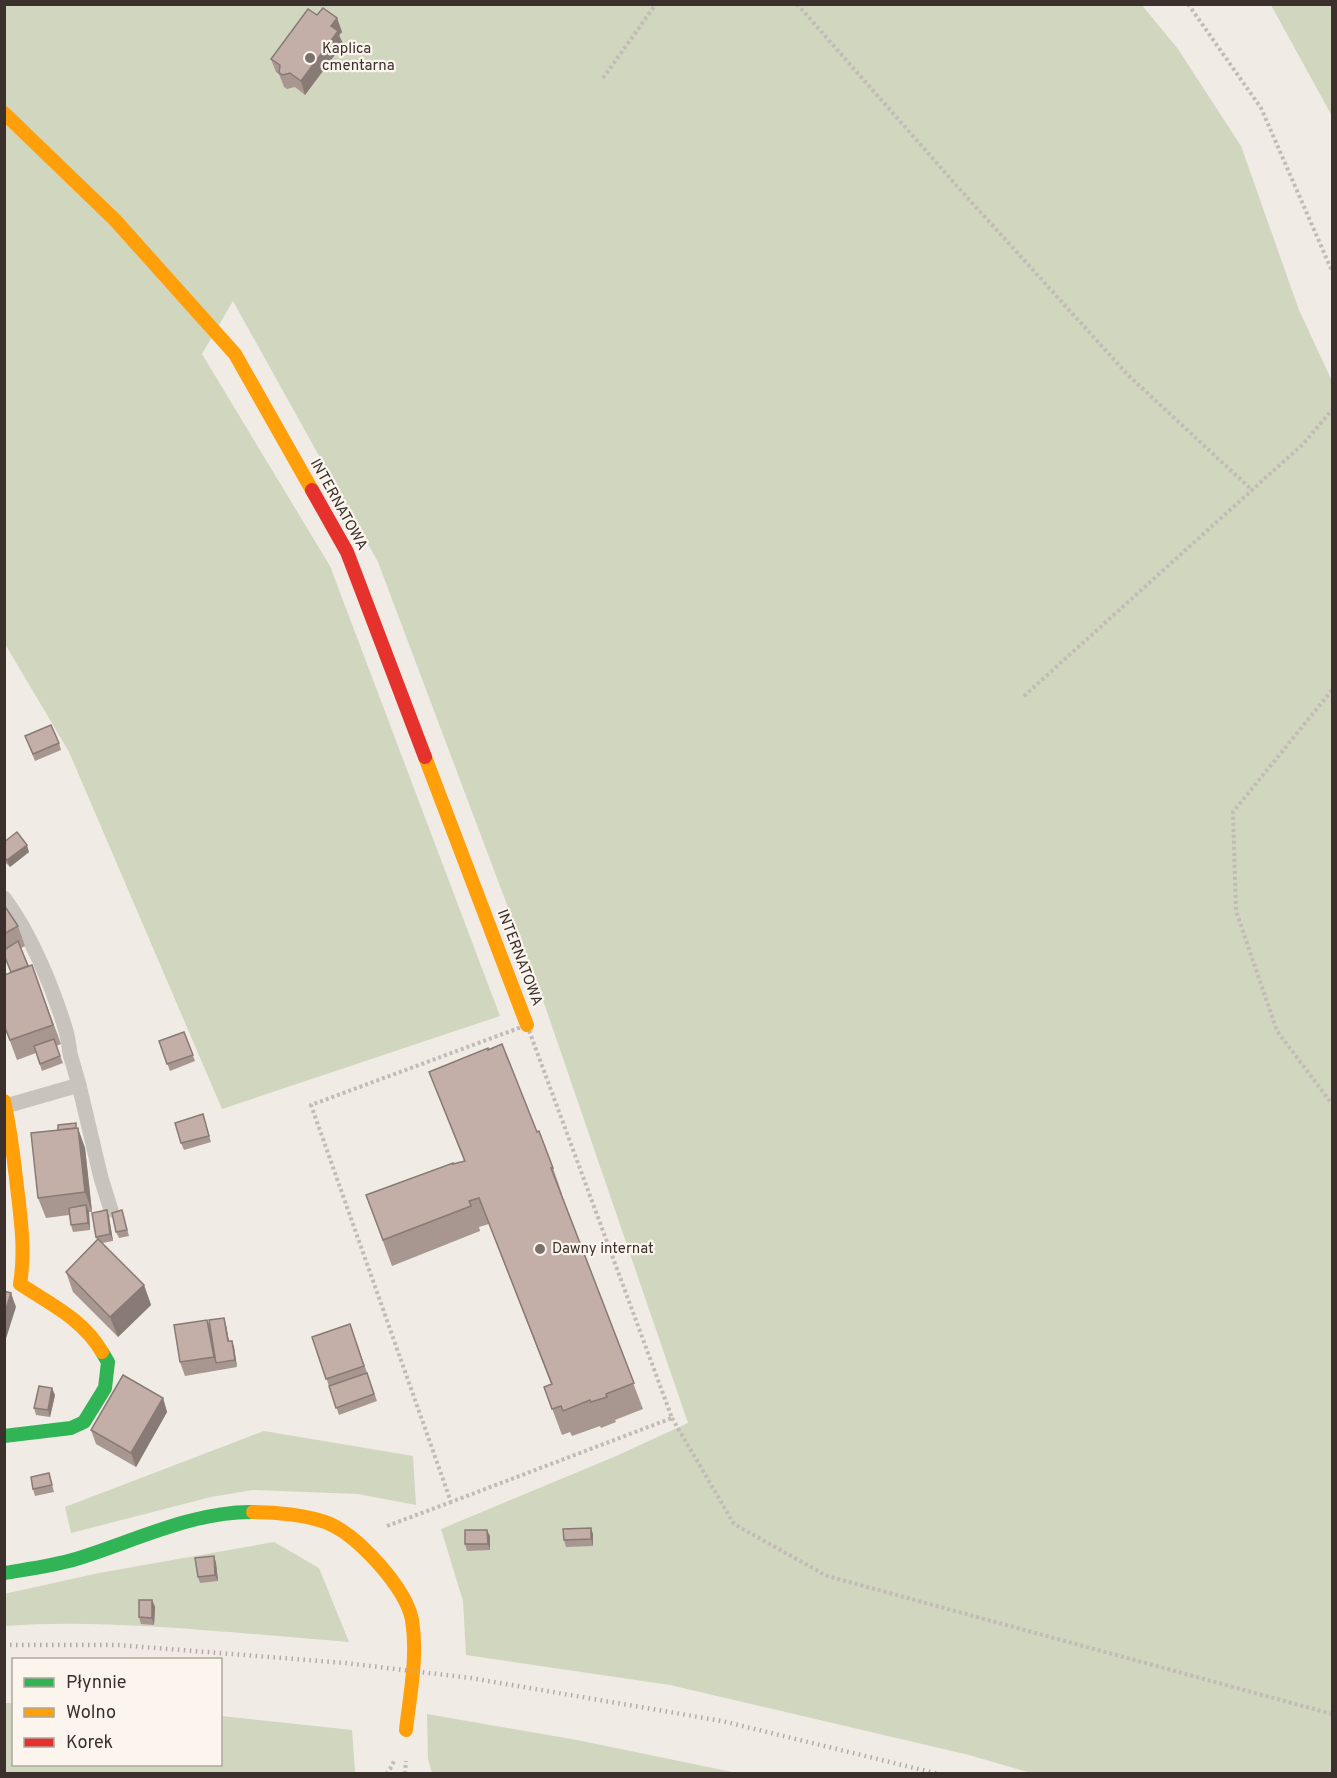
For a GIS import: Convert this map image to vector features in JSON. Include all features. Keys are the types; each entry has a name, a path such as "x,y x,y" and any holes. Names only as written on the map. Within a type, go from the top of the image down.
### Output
{"street":[{"name":"INTERNATOWA","path":"4,113 115,220 235,354 347,552 527,1025"},
{"path":"4,1436 72,1428 84,1422 105,1388 108,1362 97,1343 79,1322 20,1284 23,1266 21,1221 5,1104"},
{"path":"4,1573 73,1560 188,1522 225,1514 260,1510 294,1514 331,1525 357,1543 386,1572 404,1598 412,1618 414,1637 406,1730"}],"lane":[{"path":"4,898 15,912 34,950 67,1033 101,1178 111,1210"},
{"path":"5,1104 79,1085"}],"path":[{"path":"603,78 656,4"},
{"path":"797,4 1128,375 1252,490"},
{"path":"1188,4 1261,108 1332,271"},
{"path":"1024,696 1303,444 1332,410"},
{"path":"1332,690 1233,812 1236,911 1277,1031 1332,1104"},
{"path":"451,1502 311,1105 527,1025 672,1418 734,1524 827,1576 1332,1714"},
{"path":"357,1543 391,1524 672,1418"}],"green space":[{"path":"1141,4 1178,49 1241,146 1299,310 1332,381 1332,1773 1031,1773 969,1755 670,1685 466,1655 463,1601 441,1529 614,1457 688,1423 544,1003 378,562 233,301 202,354 330,566 500,1016 222,1109 69,752 5,644 4,5"},
{"path":"1271,5 1332,5 1332,116"},
{"path":"264,1431 413,1456 416,1505 358,1494 253,1490 211,1497 71,1533 65,1507"},
{"path":"274,1542 319,1568 349,1642 122,1625 5,1626 4,1594 99,1573"},
{"path":"5,1703 12,1703 12,1766 222,1766 222,1716 352,1730 355,1772 351,1774 5,1773"},
{"path":"427,1714 577,1740 737,1773 432,1773 428,1759"}],"building":[{"name":"Kaplica cmentarna","path":"323,8 337,18 331,26 338,31 301,81 290,73 283,75 279,73 280,65 271,59 308,9 317,15"},
{"path":"51,725 59,743 33,754 25,736"},
{"path":"17,832 27,845 7,860 4,857 4,842"},
{"path":"4,905 18,926 4,934"},
{"path":"18,941 28,966 11,972 4,950"},
{"path":"32,965 53,1025 10,1040 4,1025 4,975"},
{"path":"184,1032 193,1055 167,1064 159,1041"},
{"path":"54,1039 60,1056 40,1064 34,1046"},
{"name":"Dawny internat","path":"502,1044 537,1132 539,1131 553,1168 551,1168 634,1383 606,1394 607,1397 591,1402 590,1400 563,1411 561,1406 552,1409 544,1387 552,1384 479,1198 469,1201 471,1206 383,1240 366,1195 453,1163 465,1161 429,1072"},
{"path":"203,1114 209,1136 181,1143 175,1123"},
{"path":"76,1123 76,1128 58,1130 58,1125"},
{"path":"78,1128 85,1192 38,1198 31,1133"},
{"path":"86,1205 88,1223 71,1225 69,1208"},
{"path":"107,1210 110,1234 96,1237 92,1213"},
{"path":"122,1210 127,1230 116,1232 112,1213"},
{"path":"98,1239 144,1285 110,1317 66,1272"},
{"path":"4,1291 11,1293 4,1315"},
{"path":"224,1318 228,1341 232,1341 235,1360 216,1363 209,1320"},
{"path":"207,1320 214,1357 180,1362 174,1325"},
{"path":"350,1324 364,1366 326,1379 312,1337"},
{"path":"367,1373 374,1394 336,1408 329,1386"},
{"path":"123,1375 163,1398 131,1453 91,1430"},
{"path":"39,1386 52,1388 48,1410 34,1408"},
{"path":"49,1473 52,1485 33,1489 31,1477"},
{"path":"591,1528 591,1539 564,1540 563,1529"},
{"path":"465,1530 487,1530 488,1544 465,1544"},
{"path":"214,1556 215,1575 198,1577 195,1558"},
{"path":"139,1600 152,1600 152,1618 139,1617"}],"railway":[{"path":"4,1645 118,1645 345,1663 471,1678 722,1721 939,1774"}],"traffic: fast":[{"path":"4,1436 71,1428 84,1422 105,1388 108,1362 102,1352"},
{"path":"4,1573 76,1559 185,1522 230,1513 253,1512"}],"traffic: slow":[{"path":"4,113 115,220 235,354 312,490"},
{"path":"425,757 527,1025"},
{"path":"4,1101 21,1218 22,1271 20,1284 76,1321 102,1352"},
{"path":"253,1512 313,1518 330,1524 367,1552 401,1593 408,1607 414,1634 413,1675 406,1730"}],"traffic: jam":[{"path":"312,490 347,552 425,757"}],"place":[{"name":"Kaplica cmentarna","path":"310,58"},
{"name":"Dawny internat","path":"540,1249"}]}
